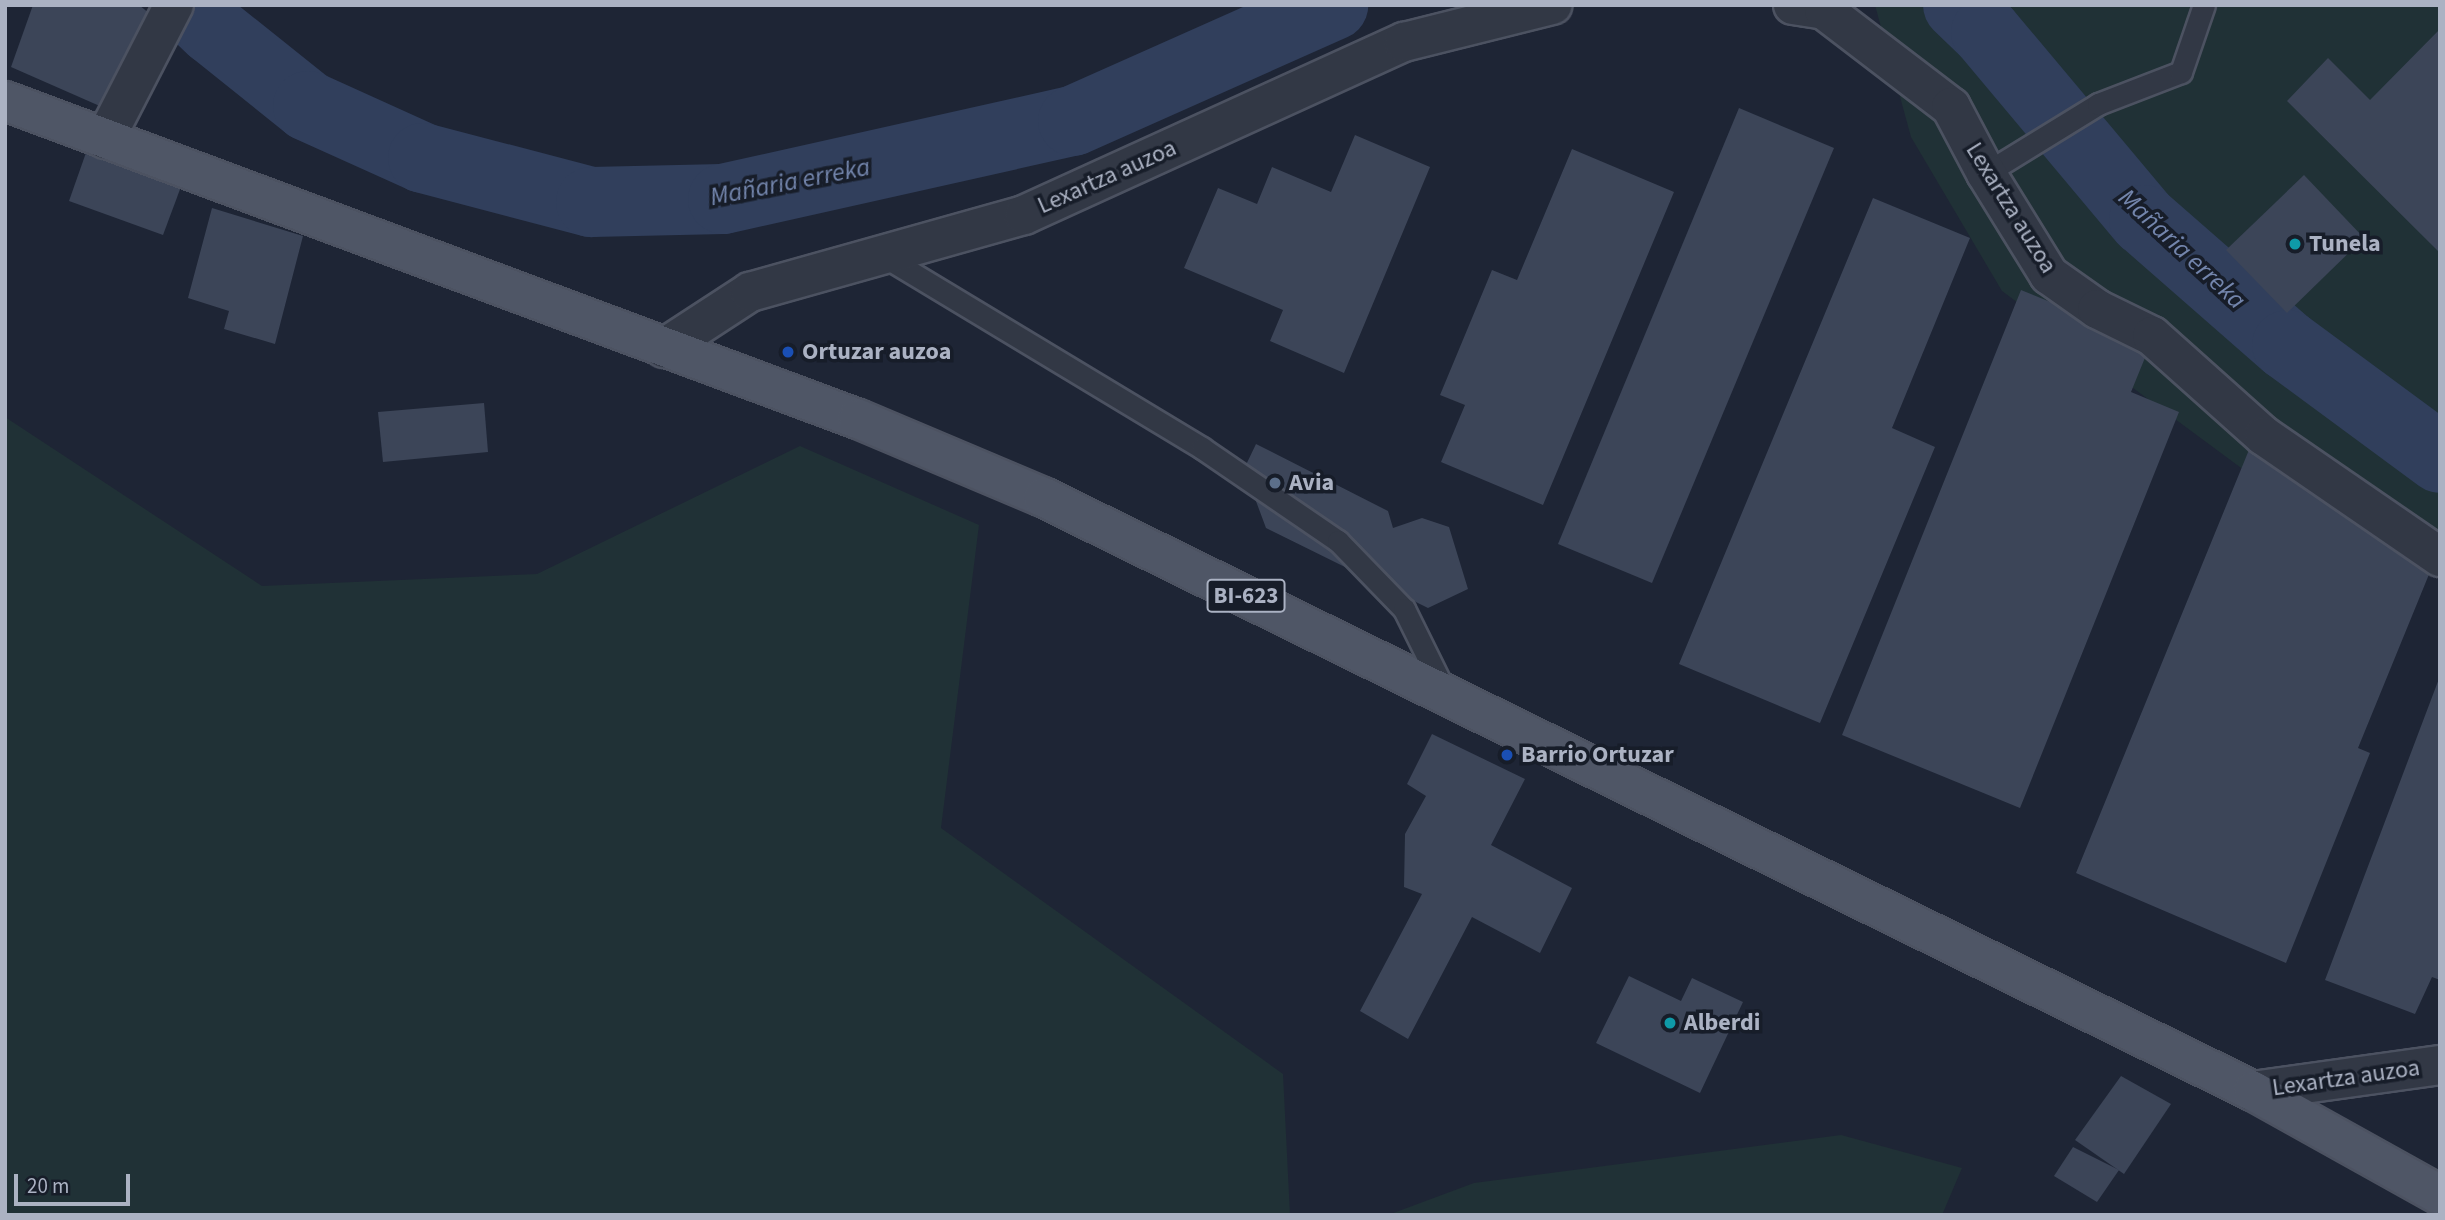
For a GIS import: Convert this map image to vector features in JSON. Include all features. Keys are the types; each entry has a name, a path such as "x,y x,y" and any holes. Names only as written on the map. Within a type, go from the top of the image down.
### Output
{"main road":[{"name":"BI-623","path":"5,101 858,419 1042,496 2253,1091 2440,1195"}],"street":[{"name":"Lexartza auzoa","path":"664,348 750,292 1024,215 1404,42 1552,5"},
{"name":"Lexartza auzoa","path":"1793,5 1824,10 1951,107 1986,173 2049,275 2096,309 2152,336 2264,436 2440,557"},
{"path":"105,139 170,13"},
{"name":"Lexartza auzoa","path":"2253,1091 2440,1065"}],"lane":[{"path":"1986,173 2098,104 2180,72 2204,5"},
{"path":"881,255 1202,448 1338,541 1404,610 1446,694"}],"shaded area":[{"path":"1875,5 2440,5 2440,538 2252,476 2002,291 1911,137"},
{"path":"5,417 262,586 537,574 800,446 979,525 941,828 1283,1074 1290,1215 5,1215"},
{"path":"1841,1135 1962,1168 1942,1215 1388,1215 1474,1183"}],"building":[{"path":"33,5 139,5 155,18 102,107 11,67"},
{"path":"2440,29 2440,253 2287,101 2328,58 2370,100"},
{"path":"1739,108 1834,148 1652,583 1558,544"},
{"path":"1355,135 1430,167 1344,373 1270,341 1283,310 1184,268 1218,188 1257,204 1272,167 1331,192"},
{"path":"88,147 182,184 163,235 69,201"},
{"path":"1572,149 1674,192 1543,505 1441,462 1465,405 1440,395 1492,270 1517,280"},
{"name":"Tunela","path":"2304,175 2364,238 2287,313 2226,250"},
{"path":"1873,198 1970,238 1892,428 1935,447 1820,723 1679,664"},
{"path":"212,208 303,236 275,344 224,329 229,311 188,298"},
{"path":"2021,290 2151,343 2131,392 2179,412 2020,808 1842,735"},
{"path":"484,403 488,452 383,462 378,412"},
{"path":"2253,440 2432,567 2358,748 2370,753 2286,963 2076,873"},
{"path":"1256,444 1388,511 1393,528 1422,518 1449,527 1468,589 1428,608 1266,528 1244,469"},
{"path":"2440,676 2440,980 2432,977 2415,1014 2325,980"},
{"path":"1432,734 1525,779 1491,845 1572,888 1540,953 1472,917 1408,1039 1360,1011 1422,894 1404,887 1405,834 1426,796 1407,784"},
{"name":"Alberdi","path":"1629,976 1681,1001 1692,978 1743,1002 1700,1093 1596,1043"},
{"path":"2121,1076 2171,1104 2124,1174 2075,1140"},
{"path":"2073,1147 2119,1170 2097,1202 2054,1176"}],"waterway":[{"name":"Mañaria erreka","path":"187,5 212,29 308,106 423,158 591,202 723,199 1073,121 1333,5"},
{"name":"Mañaria erreka","path":"1958,5 1986,32 2144,220 2287,345 2440,458"}],"place":[{"name":"Tunela","path":"2295,244"},
{"name":"Ortuzar auzoa","path":"788,352"},
{"name":"Avia","path":"1275,483"},
{"name":"Barrio Ortuzar","path":"1507,755"},
{"name":"Alberdi","path":"1670,1023"}]}
